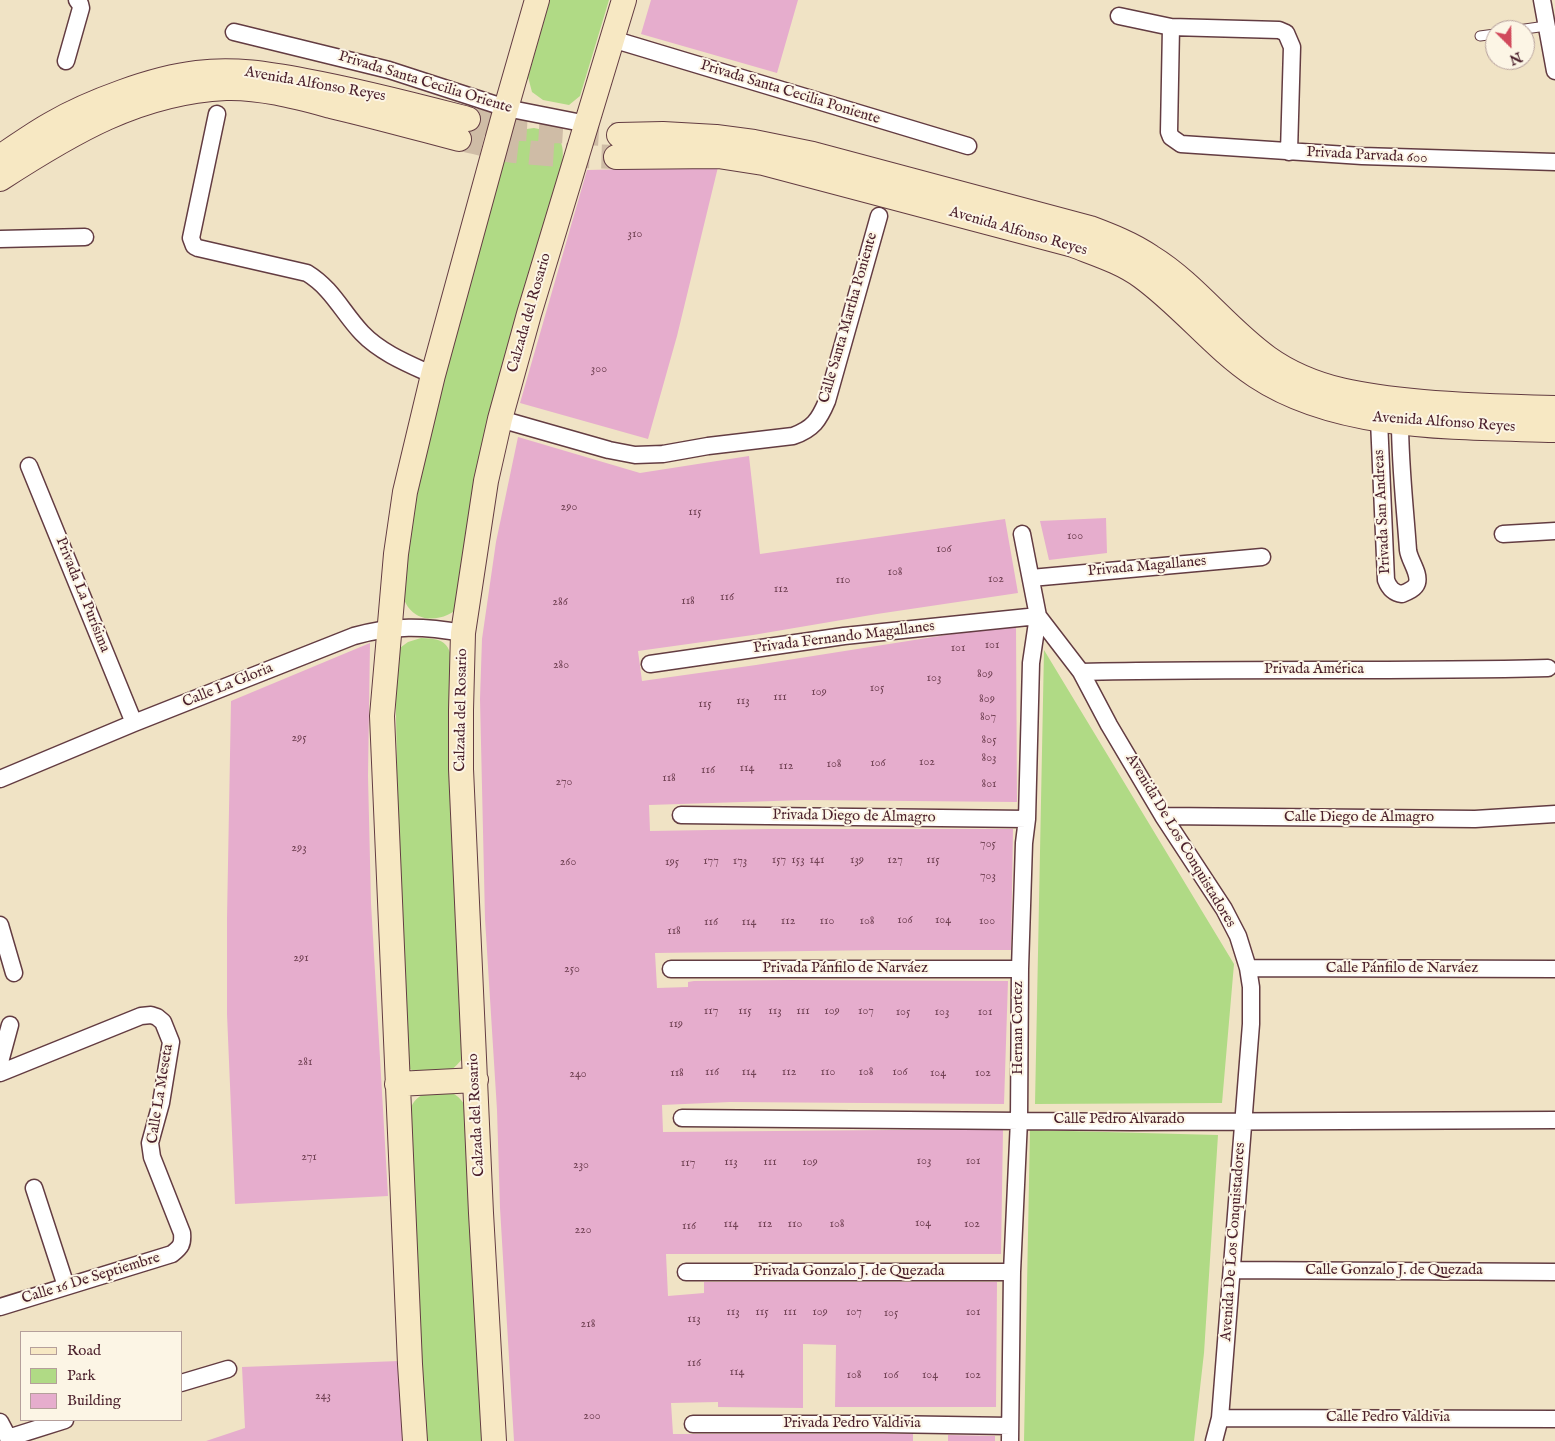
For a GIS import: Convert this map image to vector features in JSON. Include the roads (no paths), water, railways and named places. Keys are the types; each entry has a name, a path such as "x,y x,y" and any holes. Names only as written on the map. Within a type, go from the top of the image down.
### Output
{"street":[{"path":"66,61 81,8 77,0"},
{"path":"415,1441 397,1084 382,716 396,554 405,492 433,375 506,108 538,0"},
{"name":"Calzada del Rosario","path":"494,1441 461,770 463,633 486,481 500,418 529,314 624,0"},
{"path":"1542,0 1555,71"},
{"name":"Privada Parvada 600","path":"1119,16 1171,26 1279,30 1286,34 1290,39 1292,47 1289,152 1436,160 1555,162"},
{"path":"1171,26 1169,132 1171,137 1181,144 1289,152"},
{"name":"Privada Santa Cecilia Oriente","path":"234,32 389,70 506,108 587,124"},
{"name":"Privada Santa Cecilia Poniente","path":"612,40 968,146"},
{"name":"Avenida Alfonso Reyes","path":"0,158 51,124 88,106 145,84 196,73 259,72 355,90 464,129 284,94 228,88 198,91 151,101 96,122 48,148 0,179"},
{"path":"217,114 191,238 192,242 198,248 307,273 320,281 363,334 375,344 433,375"},
{"name":"Avenida Alfonso Reyes","path":"1555,408 1449,404 1390,399 1356,395 1328,387 1301,376 1270,359 1240,336 1180,279 1152,257 1122,240 1090,228 813,154 754,142 716,137 663,134 618,146 763,162 1073,245 1113,261 1140,276 1166,296 1226,352 1257,376 1292,395 1322,407 1354,416 1389,421 1479,428 1555,430"},
{"name":"Calle Santa Martha Poniente","path":"500,418 609,450 635,455 663,454 708,446 793,436 805,432 815,423 827,401 878,216"},
{"path":"0,239 85,237"},
{"name":"Privada San Andreas","path":"1389,421 1400,444 1408,557 1417,576 1417,583 1402,594 1392,590 1386,580 1389,421"},
{"name":"Privada La Purísima","path":"29,466 134,724"},
{"path":"1503,534 1555,531"},
{"name":"Avenida De Los Conquistadores","path":"1022,534 1038,616 1081,672 1109,725 1164,816 1224,909 1238,936 1248,968 1251,987 1251,1024 1220,1418 1214,1441"},
{"name":"Privada Magallanes","path":"1031,578 1262,557"},
{"name":"Privada Fernando Magallanes","path":"650,664 844,636 1038,616"},
{"name":"Hernan Cortez","path":"1010,1434 1012,1272 1019,1120 1020,969 1024,843 1031,662 1038,616"},
{"name":"Calle La Gloria","path":"0,779 338,642 373,631 390,628 417,627 463,633"},
{"name":"Privada América","path":"1081,672 1548,668"},
{"name":"Calle Diego de Almagro","path":"1164,816 1475,819 1555,814"},
{"name":"Privada Diego de Almagro","path":"681,815 1026,819"},
{"path":"0,925 14,973"},
{"name":"Calle Pánfilo de Narváez","path":"1248,968 1555,970"},
{"name":"Privada Pánfilo de Narváez","path":"671,969 1020,969"},
{"name":"Calle La Meseta","path":"0,1073 142,1016 151,1015 164,1022 171,1042 161,1103 150,1144 152,1157 182,1233 180,1248"},
{"path":"0,1062 10,1025"},
{"path":"397,1084 476,1080"},
{"name":"Calle Pedro Alvarado","path":"682,1118 1244,1121 1555,1120"},
{"path":"34,1188 66,1286"},
{"name":"Calle 16 De Septiembre","path":"0,1307 172,1254 180,1248"},
{"name":"Calle Gonzalo J. de Quezada","path":"1233,1270 1555,1272"},
{"name":"Privada Gonzalo J. de Quezada","path":"686,1272 1012,1272"},
{"path":"182,1383 228,1369"},
{"name":"Calle Pedro Valdivia","path":"1220,1418 1555,1419"},
{"path":"0,1422 9,1440 63,1421"},
{"name":"Privada Pedro Valdivia","path":"693,1424 883,1424 1010,1434"}],"lane":[{"path":"1535,28 1546,26"},
{"path":"1480,36 1485,35"}],"tunnel":[{"path":"468,119 508,128 619,135"},
{"path":"459,139 521,152 616,157"}]}
